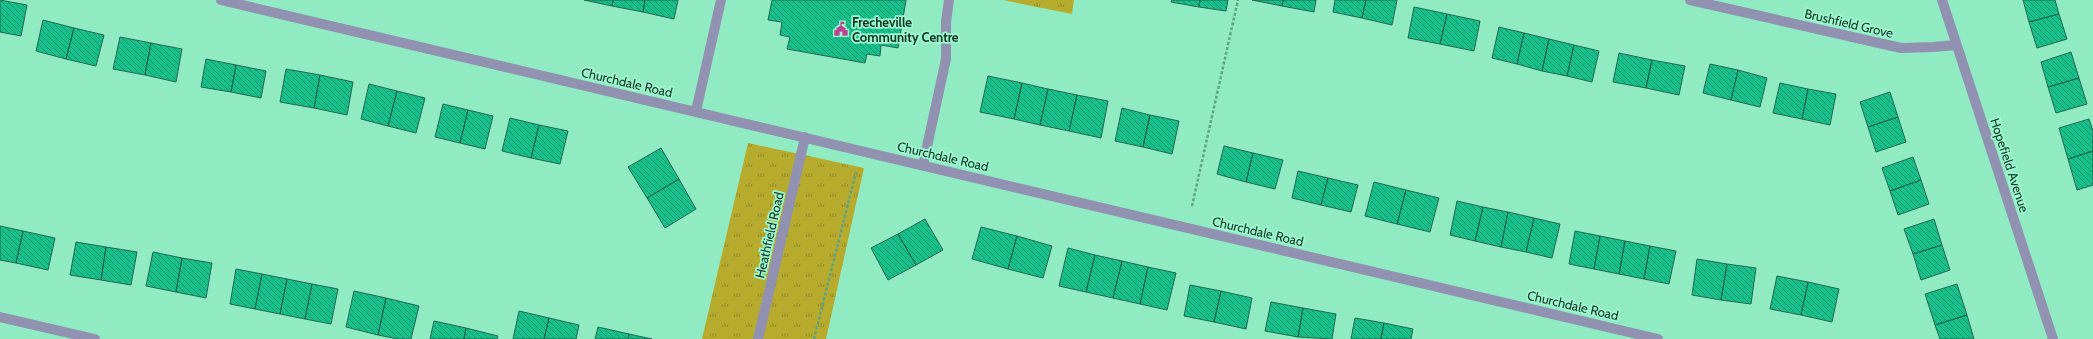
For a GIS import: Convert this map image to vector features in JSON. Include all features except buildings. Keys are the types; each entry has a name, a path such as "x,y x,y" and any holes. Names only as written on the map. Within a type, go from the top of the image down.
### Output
{"street":[{"name":"Churchdale Road","path":"221,0 1658,339"},
{"path":"696,111 721,0"},
{"path":"923,165 946,59 946,22 949,0"},
{"name":"Brushfield Grove","path":"1690,0 1901,48 1956,45"},
{"name":"Hopefield Avenue","path":"1942,0 2054,339"},
{"name":"Heathfield Road","path":"758,339 805,137"},
{"path":"0,317 95,339"}],"path":[{"path":"1187,228 1238,0"},
{"path":"814,339 862,150"}],"green space":[{"path":"1003,0 1074,0 1072,14"},
{"path":"748,143 864,168 826,339 702,339"}],"place":[{"name":"Frecheville Community Centre","path":"841,29"}]}
